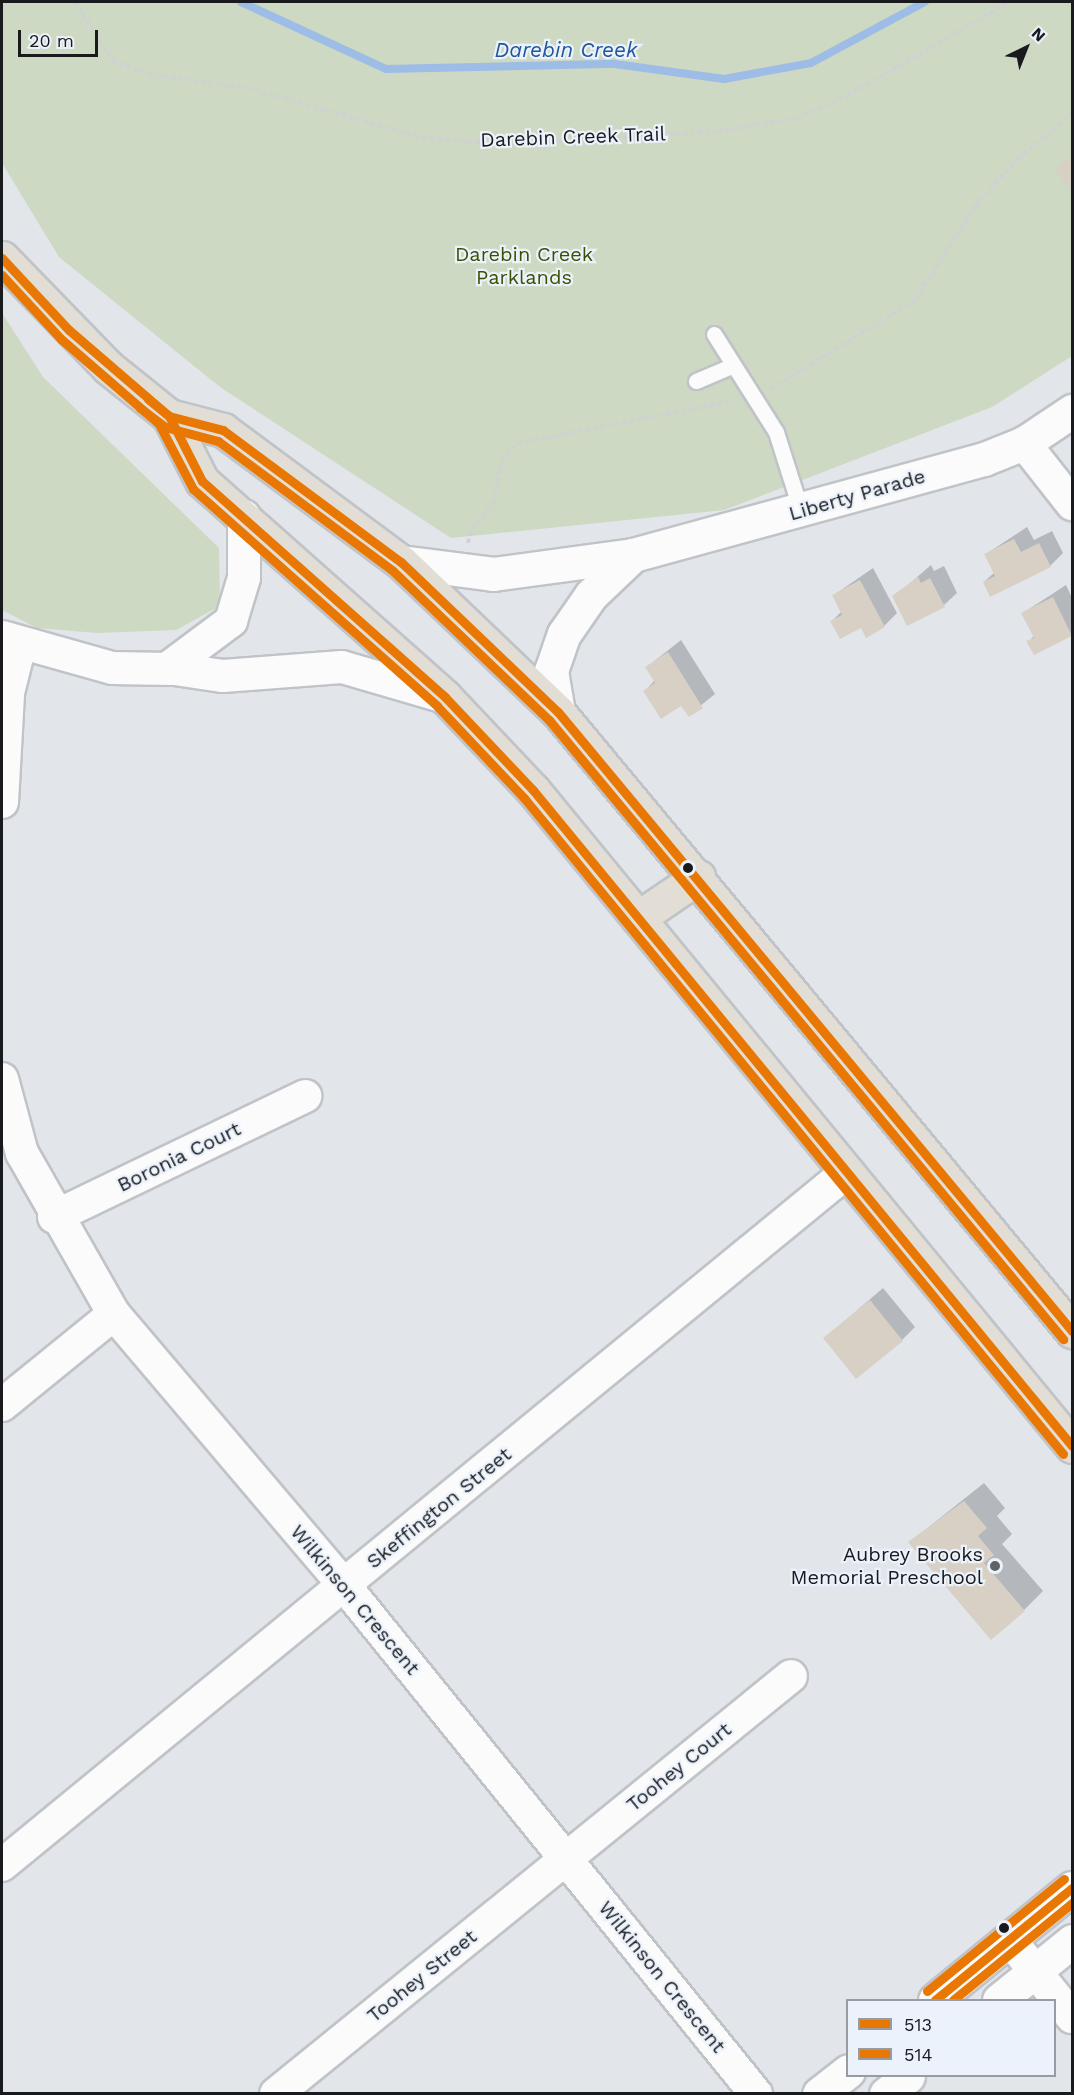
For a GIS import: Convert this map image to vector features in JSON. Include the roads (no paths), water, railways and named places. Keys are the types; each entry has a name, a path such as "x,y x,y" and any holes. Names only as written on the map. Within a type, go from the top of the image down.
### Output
{"highway":[{"path":"2,258 69,330 169,416 202,482 244,516 445,697 533,790 1072,1446"},
{"path":"169,416 224,430 401,562 558,712 698,877 1072,1331"},
{"path":"638,918 698,877"}],"street":[{"name":"Liberty Parade","path":"401,562 493,574 633,555 801,511 1024,443 1072,411"},
{"path":"1024,443 1072,504"},
{"path":"171,669 231,621 244,578 244,516"},
{"name":"Liberty Parade","path":"558,712 551,671 564,634 591,595 633,555"},
{"path":"2,802 11,641 112,668 171,669 223,676 342,667 445,697"},
{"name":"Wilkinson Crescent","path":"2,1079 21,1153 54,1217 114,1314 344,1585 756,2094"},
{"name":"Boronia Court","path":"54,1217 305,1096"},
{"name":"Skeffington Street","path":"2,1864 847,1172"},
{"path":"2,1405 114,1314"},
{"name":"Toohey Court","path":"567,1858 791,1676"},
{"name":"Toohey Street","path":"276,2094 567,1858"},
{"path":"937,1999 1072,1888"},
{"path":"1010,1940 1072,2017"},
{"path":"1001,1999 1072,1941"},
{"path":"819,2094 846,2073"},
{"path":"886,2094 907,2077"}],"lane":[{"path":"714,333 731,366 776,432 801,511"},
{"path":"696,381 731,366"}],"waterway":[{"name":"Darebin Creek","path":"241,2 386,69 615,64 724,79 811,63 925,2"}],"place":[{"name":"Aubrey Brooks Memorial Preschool","path":"995,1566"}],"park label":[{"name":"Darebin Creek Parklands","path":"524,266"}]}
